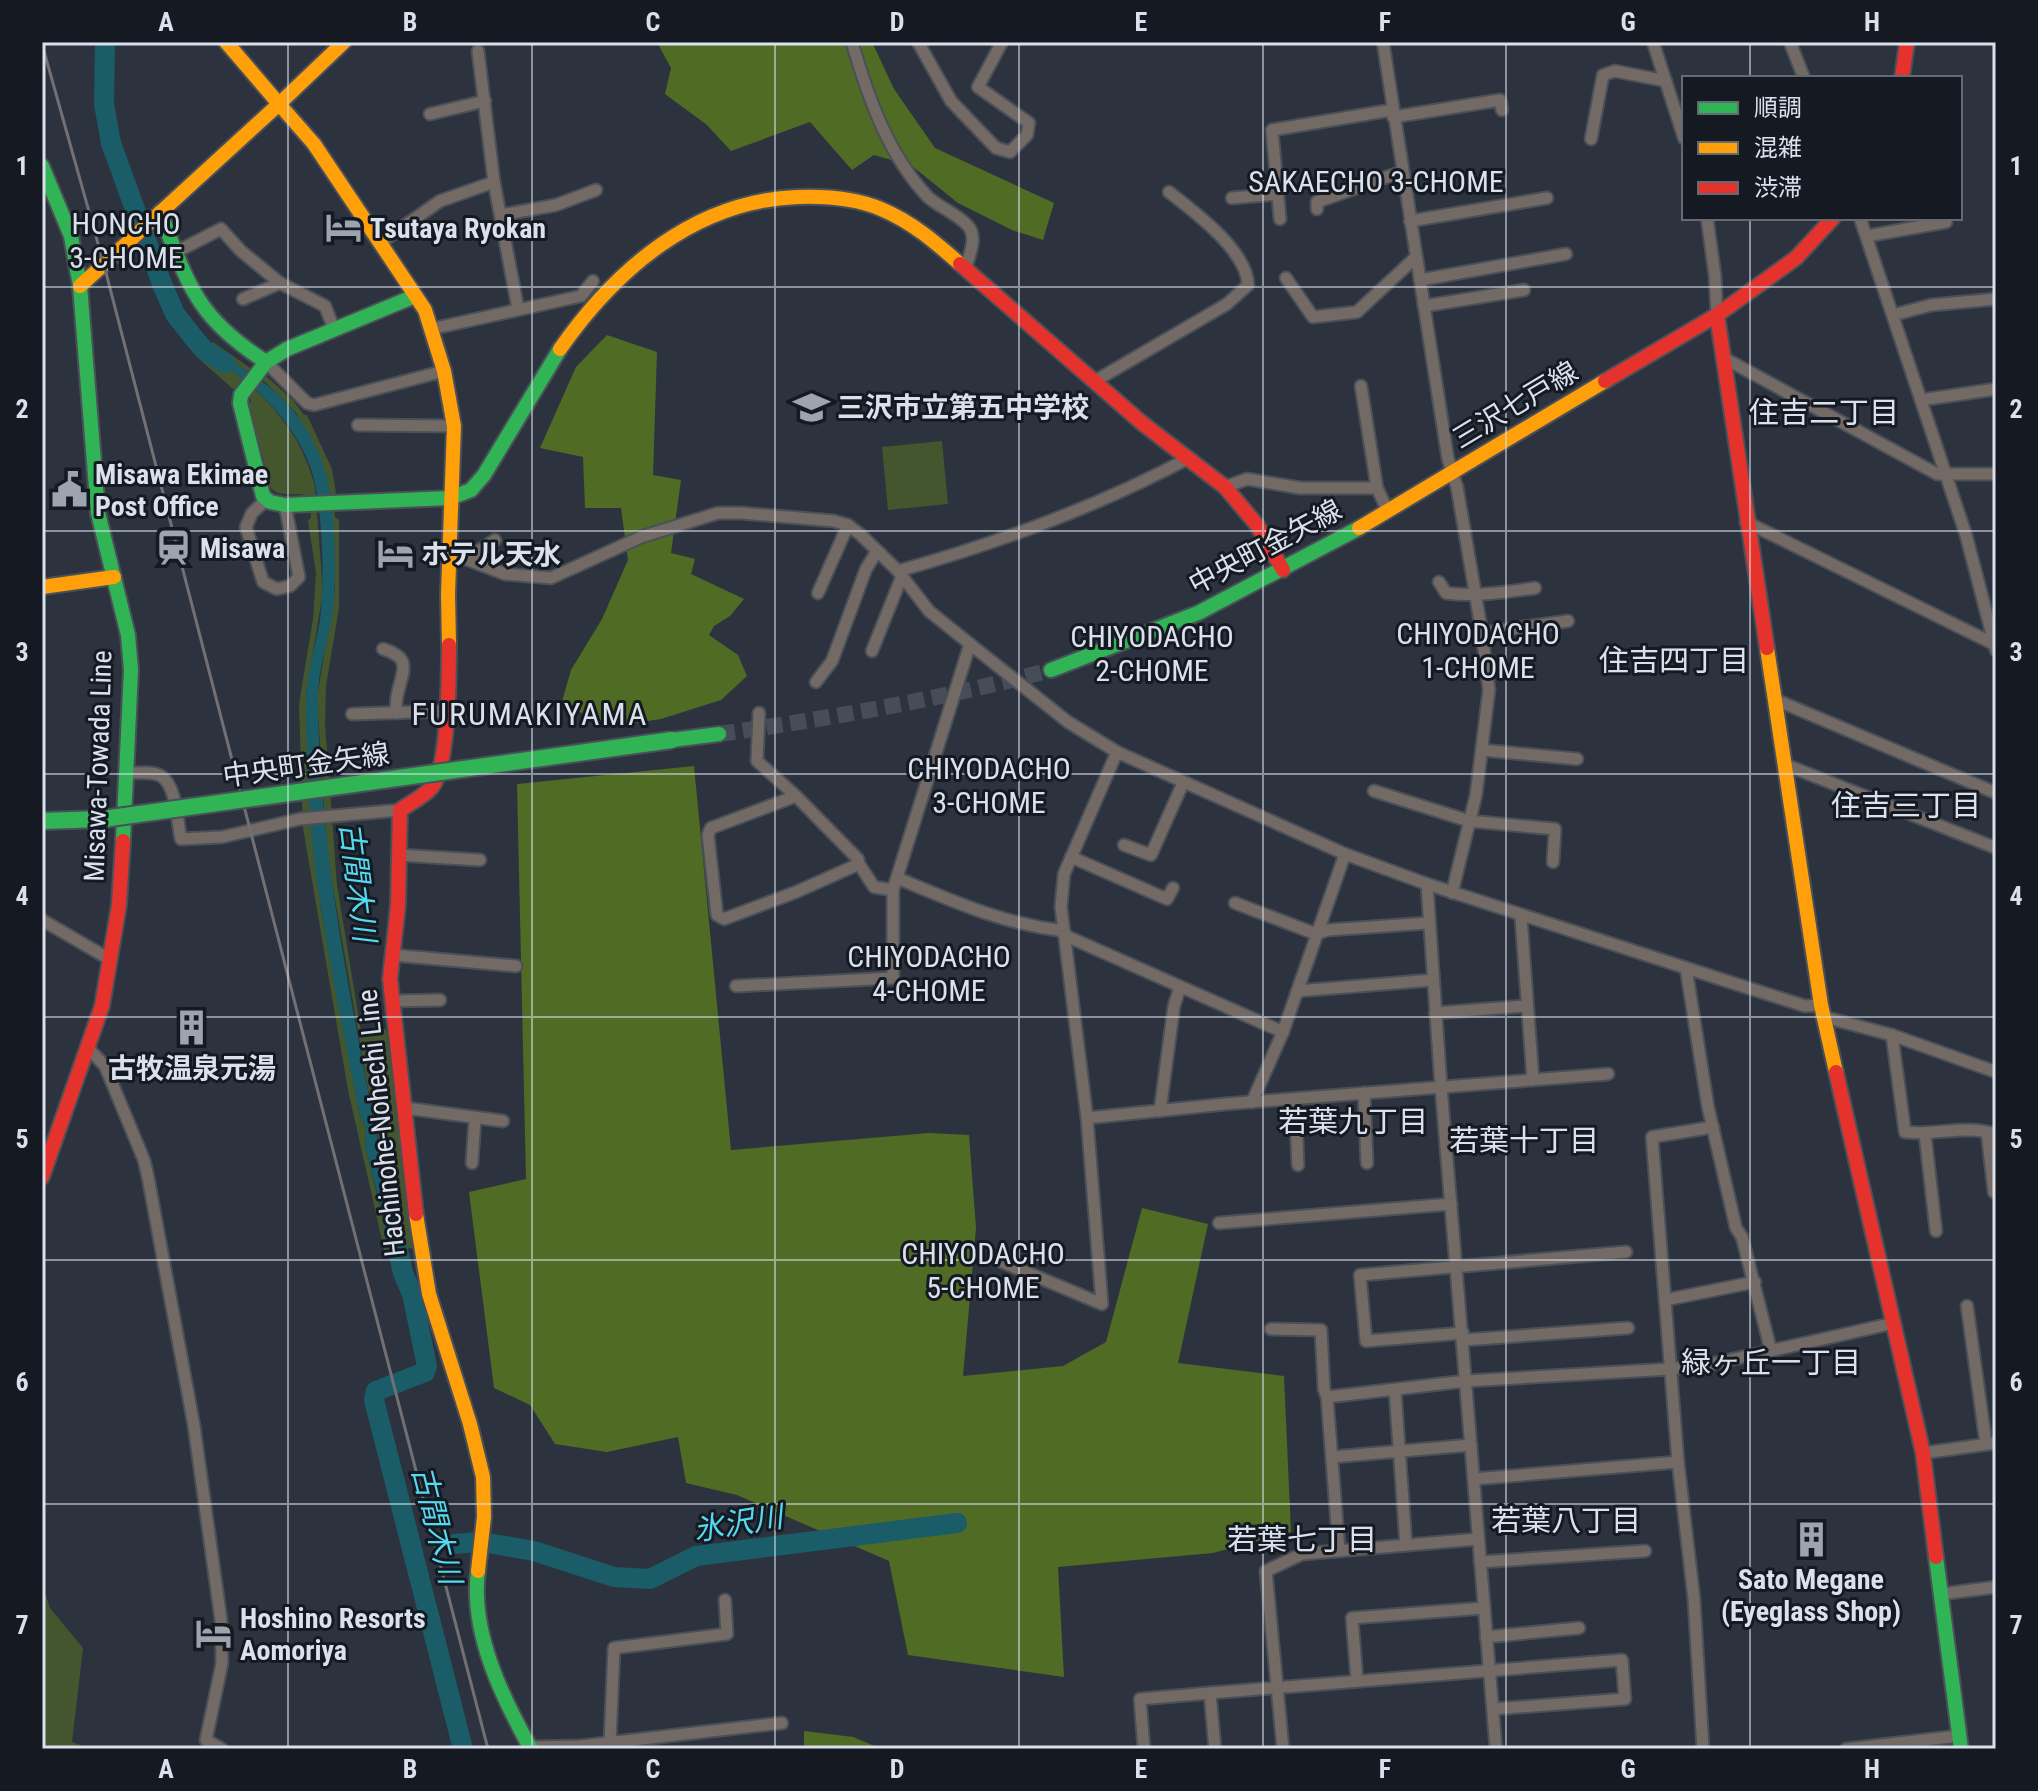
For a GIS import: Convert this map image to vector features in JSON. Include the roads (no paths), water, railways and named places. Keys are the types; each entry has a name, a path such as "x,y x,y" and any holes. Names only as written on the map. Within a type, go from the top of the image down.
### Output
{"main road":[{"path":"226,42 314,144 425,310 444,371 454,426 450,498 458,558 444,750 437,779 431,788 400,810"},
{"path":"80,286 344,42"},
{"path":"1902,76 1907,42"},
{"name":"Misawa-Towada Line","path":"42,166 71,236 80,286 98,513 128,635 131,670 119,905 111,960 89,1049 42,1177"},
{"path":"415,296 287,349 264,365 241,395 243,418 266,500 285,505 450,498 471,490 484,475 559,352 600,299 635,265 691,223 725,209 759,200 824,198 861,203 891,213 921,230 1142,423 1225,487 1257,525 1283,570"},
{"path":"157,215 204,310 264,365"},
{"name":"三沢七戸線","path":"1451,474 1717,315 1796,258 1831,220"},
{"path":"1717,315 1746,522 1823,1011 1923,1453 1960,1743"},
{"name":"中央町金矢線","path":"1051,670 1197,613 1283,570 1451,474"},
{"path":"42,587 68,586 114,577"},
{"name":"中央町金矢線","path":"42,821 103,819 719,734"},
{"name":"Hachinohe-Nohechi Line","path":"400,810 391,1001 424,1266 435,1318 464,1401 486,1495 475,1586 476,1604 504,1696 531,1748"}],"street":[{"path":"852,42 873,108 904,169 930,199 969,226 974,237 966,268"},
{"path":"918,42 951,101 996,148 1010,152 1027,135 1029,123 978,87 1002,42"},
{"path":"1383,42 1401,172 1451,474 1457,487 1482,633 1489,690 1482,750 1452,893"},
{"path":"1653,42 1682,132"},
{"path":"1790,42 1803,76"},
{"path":"478,51 494,182 518,309"},
{"path":"1591,139 1603,75 1615,71 1666,81"},
{"path":"1280,219 1272,130 1500,100 1502,110"},
{"path":"430,114 485,101"},
{"path":"1317,209 1317,202 1401,172"},
{"path":"380,243 440,201 494,182"},
{"path":"501,215 556,205 596,190"},
{"path":"1095,381 1227,304 1248,285 1248,273 1220,236 1169,192"},
{"path":"1232,198 1278,194"},
{"path":"1410,221 1547,198"},
{"path":"1707,220 1717,315"},
{"path":"1861,220 1966,535 1995,647"},
{"path":"1867,236 1946,222"},
{"path":"176,252 221,229 241,251 280,283 325,306 334,329"},
{"path":"1420,280 1566,254"},
{"path":"1286,278 1313,317 1357,312 1416,257"},
{"path":"431,329 581,296 593,281"},
{"path":"243,299 280,283"},
{"path":"1424,306 1524,290"},
{"path":"1893,315 1931,305 1996,299"},
{"path":"1722,357 1945,476 1996,474"},
{"path":"264,365 307,403 314,405 444,371"},
{"path":"1361,386 1377,488 1388,511"},
{"path":"1921,400 1996,389"},
{"path":"358,425 454,426"},
{"path":"900,574 982,547 1078,509 1189,458"},
{"path":"1225,487 1247,479 1300,488 1377,488"},
{"path":"266,500 252,513 246,527 263,582 277,589 290,586 299,577 285,505"},
{"path":"458,558 505,574 551,578 641,537 718,513 834,521 848,525 900,574 929,611 1068,722 1117,752 1345,854 1427,884 1521,917 1823,1011 1996,1072"},
{"path":"1746,522 1995,647"},
{"path":"818,593 848,525"},
{"path":"458,558 495,540"},
{"path":"816,682 832,661 866,569 874,556 880,553"},
{"path":"872,651 900,574"},
{"path":"1439,582 1446,593 1489,594 1535,588"},
{"path":"1482,633 1568,621"},
{"path":"736,986 893,978 895,884 970,644"},
{"path":"383,649 392,652 404,663 396,713"},
{"path":"1776,700 1996,793"},
{"path":"352,714 447,711"},
{"path":"759,713 757,761 858,859 874,887 895,884 994,918 1064,933 1283,1032"},
{"path":"1482,750 1577,759"},
{"path":"1002,1262 1102,1304 1087,1118 1061,907 1064,874 1117,752"},
{"path":"1786,765 1996,848"},
{"path":"127,773 151,773 165,780 171,789 181,839 222,837 329,815 400,810"},
{"path":"1124,845 1151,855 1183,783"},
{"path":"1374,791 1469,821 1555,829 1553,862"},
{"path":"796,796 711,828 708,835 717,915 724,919 859,864"},
{"path":"1252,1102 1283,1032 1345,854"},
{"path":"399,855 480,860"},
{"path":"1071,857 1167,899 1173,888"},
{"path":"1427,884 1496,1749"},
{"path":"1235,903 1316,934 1328,930 1428,923"},
{"path":"1521,917 1533,1080"},
{"path":"42,920 111,960"},
{"path":"392,955 516,966"},
{"path":"1686,968 1713,1127 1736,1228 1742,1237 1755,1282 1771,1351"},
{"path":"1297,991 1433,980"},
{"path":"1160,1111 1174,1006 1180,987"},
{"path":"391,1001 440,1000"},
{"path":"1435,1013 1526,1006"},
{"path":"1892,1035 1905,1132 1925,1134 1974,1128 1992,1133 1994,1192"},
{"path":"89,1049 105,1066 144,1160 148,1177 172,1320 189,1398 221,1620 222,1663 206,1740 222,1749"},
{"path":"1087,1118 1608,1074"},
{"path":"1364,1093 1367,1163"},
{"path":"1295,1099 1298,1165"},
{"path":"405,1108 503,1121"},
{"path":"472,1163 475,1118"},
{"path":"1703,1749 1694,1599 1678,1462 1652,1137 1713,1127"},
{"path":"1925,1134 1936,1231"},
{"path":"1219,1223 1451,1204"},
{"path":"1626,1252 1360,1275 1366,1341 1628,1328"},
{"path":"1665,1300 1755,1282"},
{"path":"1923,1453 1991,1444 1967,1306"},
{"path":"1327,1397 1466,1381 1670,1369 1771,1351 1894,1323"},
{"path":"1271,1329 1321,1330 1339,1550"},
{"path":"1395,1390 1406,1545"},
{"path":"1332,1457 1471,1445"},
{"path":"1474,1479 1678,1462"},
{"path":"1283,1749 1266,1571 1302,1554 1478,1539"},
{"path":"1480,1562 1645,1551"},
{"path":"1941,1594 1996,1587"},
{"path":"610,1742 614,1648 727,1634 725,1600"},
{"path":"1357,1681 1352,1618 1484,1608"},
{"path":"1486,1637 1579,1628"},
{"path":"1144,1749 1140,1699 1622,1660 1625,1699 1493,1709"},
{"path":"1210,1693 1215,1749"},
{"path":"531,1748 580,1746 782,1723"},
{"path":"1846,1749 1960,1743"}],"water":[{"path":"206,348 246,370 295,412 307,430 326,474 334,525 335,586 318,691 322,786 330,870 350,995 378,1143 404,1249 392,1252 365,1145 366,1128 360,1116 339,1012 314,859 306,698 320,620 322,585 322,544 315,484 303,450 281,416 237,374 203,351"}],"waterway":[{"name":"古間木川","path":"105,42 104,104 111,143 162,284 175,314 193,337 204,350 225,363"},
{"name":"古間木川","path":"393,1227 403,1273 412,1294 427,1366 425,1372 376,1391 374,1400 463,1749"},
{"name":"氷沢川","path":"488,1543 534,1551 614,1577 650,1579 696,1556 957,1523"},
{"name":"氷沢川","path":"454,1544 480,1542"}],"tunnel":[{"path":"719,734 886,707 1051,670"}],"railway":[{"path":"42,44 104,265 488,1749"}],"place":[{"name":"Tsutaya Ryokan","path":"344,228"},
{"name":"三沢市立第五中学校","path":"811,407"},
{"name":"Misawa Ekimae Post Office","path":"69,490"},
{"name":"Misawa","path":"174,548"},
{"name":"ホテル天水","path":"395,554"},
{"name":"古牧温泉元湯","path":"192,1028"},
{"name":"Sato Megane (Eyeglass Shop)","path":"1811,1539"},
{"name":"Hoshino Resorts Aomoriya","path":"214,1634"}],"district":[{"name":"SAKAECHO 3-CHOME","path":"1376,181"},
{"name":"HONCHO 3-CHOME","path":"126,240"},
{"name":"住吉二丁目","path":"1824,412"},
{"name":"CHIYODACHO 1-CHOME","path":"1478,650"},
{"name":"CHIYODACHO 2-CHOME","path":"1152,653"},
{"name":"住吉四丁目","path":"1674,660"},
{"name":"FURUMAKIYAMA","path":"530,714"},
{"name":"CHIYODACHO 3-CHOME","path":"989,785"},
{"name":"住吉三丁目","path":"1906,805"},
{"name":"CHIYODACHO 4-CHOME","path":"929,973"},
{"name":"若葉九丁目","path":"1353,1121"},
{"name":"若葉十丁目","path":"1524,1140"},
{"name":"CHIYODACHO 5-CHOME","path":"983,1270"},
{"name":"緑ヶ丘一丁目","path":"1771,1362"},
{"name":"若葉八丁目","path":"1566,1520"},
{"name":"若葉七丁目","path":"1302,1539"}]}
